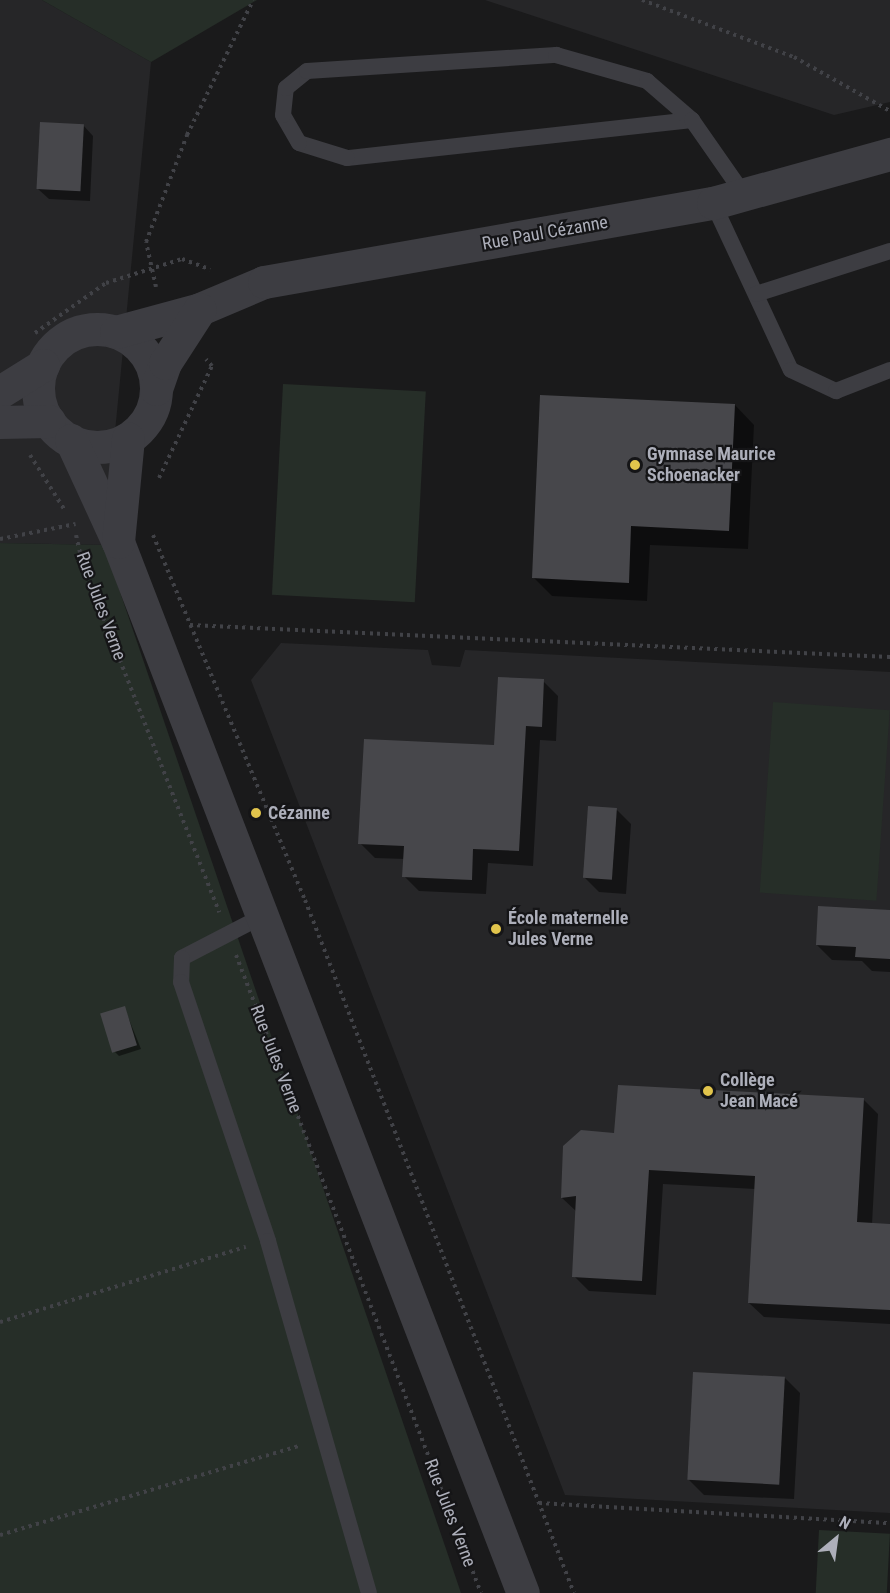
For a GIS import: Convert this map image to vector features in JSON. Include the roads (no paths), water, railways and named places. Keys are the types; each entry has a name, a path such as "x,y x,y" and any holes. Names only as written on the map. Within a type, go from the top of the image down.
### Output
{"street":[{"name":"Rue Paul Cézanne","path":"116,332 200,309 264,282 729,199 890,154"},
{"path":"0,422 60,431 100,447 128,438 148,418 165,363 200,309"},
{"path":"0,392 43,365 73,334 116,332 150,361 156,389"},
{"path":"43,365 39,394 60,431"},
{"name":"Rue Jules Verne","path":"60,431 117,542 523,1593"},
{"name":"Rue Jules Verne","path":"117,542 128,438"}],"lane":[{"path":"692,120 347,158 299,143 283,115 286,88 307,70 556,55 647,81 692,120 729,199 756,294 791,370 836,391 890,370"},
{"path":"756,294 890,251"},
{"path":"261,917 226,931 182,958 181,982 268,1241 321,1438 369,1593"}],"place":[{"name":"Gymnase Maurice Schoenacker","path":"635,465"},
{"name":"Cézanne","path":"256,813"},
{"name":"École maternelle Jules Verne","path":"496,929"},
{"name":"Collège Jean Macé","path":"708,1091"}]}
